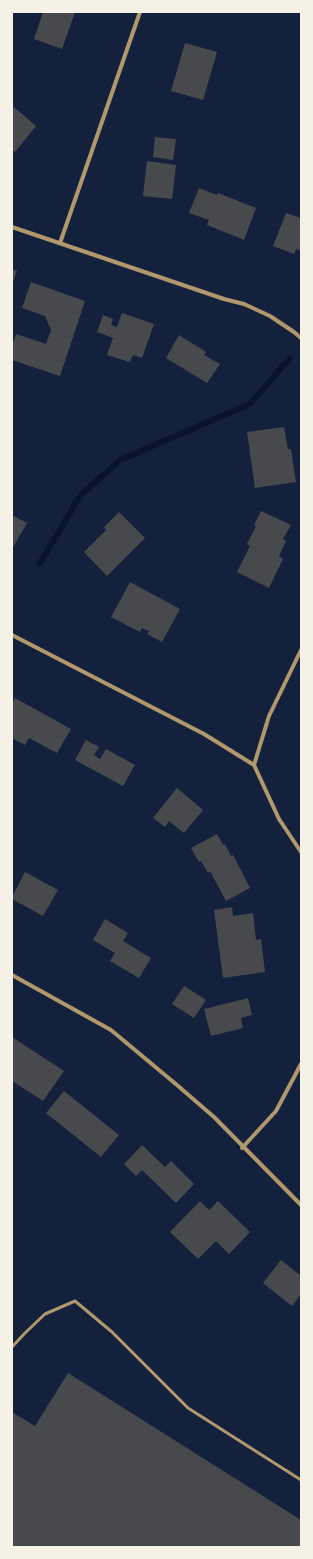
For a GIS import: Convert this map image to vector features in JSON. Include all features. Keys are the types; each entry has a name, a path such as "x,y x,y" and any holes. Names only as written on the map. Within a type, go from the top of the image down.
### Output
{"street":[{"path":"60,243 140,12"},
{"path":"12,227 244,304 270,316 301,338"},
{"path":"12,635 204,734 254,765 279,819 301,852"},
{"path":"254,765 269,716 301,650"},
{"path":"12,975 111,1030 214,1118 242,1148 301,1205"},
{"path":"242,1148 276,1111 301,1064"}],"lane":[{"path":"12,1347 45,1314 75,1301 112,1332 188,1408 301,1480"}],"building":[{"path":"43,12 75,12 62,49 34,39"},
{"path":"185,43 217,52 203,100 171,91"},
{"path":"14,107 36,126 15,152 12,149 12,109"},
{"path":"155,137 176,139 173,160 153,157"},
{"path":"147,161 176,165 172,199 143,196"},
{"path":"199,188 217,195 218,193 256,208 244,240 207,225 209,220 189,213"},
{"path":"286,213 301,218 301,251 296,249 294,254 273,246"},
{"path":"12,269 17,271 12,284"},
{"path":"31,282 85,301 60,376 12,360 12,346 16,334 46,344 51,330 45,316 22,308"},
{"path":"122,313 154,324 142,358 133,355 130,362 107,355 113,338 97,332 103,315 113,319 111,325 117,327"},
{"path":"179,335 206,352 204,355 220,364 207,383 166,358"},
{"path":"284,427 288,449 291,449 296,482 255,488 247,432"},
{"path":"261,511 291,525 283,539 286,541 279,556 283,559 269,588 237,572 250,546 247,544 256,526 254,525"},
{"path":"119,512 145,538 107,576 84,552 106,530 104,527"},
{"path":"14,516 27,523 12,549 12,519"},
{"path":"130,582 180,609 162,642 147,634 149,631 142,628 140,632 111,617"},
{"path":"15,698 71,729 57,753 29,738 25,745 12,738 12,703"},
{"path":"86,740 99,747 94,755 100,759 106,749 135,765 123,786 75,760"},
{"path":"177,788 203,810 184,833 169,821 165,827 153,818"},
{"path":"217,834 223,845 225,844 231,856 233,855 250,888 226,901 210,871 208,873 201,861 199,862 191,848"},
{"path":"25,872 58,890 43,916 12,899"},
{"path":"232,907 233,916 253,913 256,940 261,939 265,972 223,978 214,910"},
{"path":"105,919 128,933 123,941 151,958 139,978 110,961 115,953 93,940"},
{"path":"184,986 206,1000 194,1018 172,1004"},
{"path":"248,998 252,1015 241,1018 243,1028 211,1036 204,1009"},
{"path":"12,1037 64,1071 43,1101 12,1081"},
{"path":"64,1091 119,1135 101,1157 46,1113"},
{"path":"142,1145 165,1167 171,1161 194,1184 176,1203 142,1170 136,1176 124,1164"},
{"path":"200,1201 209,1210 218,1201 250,1232 229,1254 216,1241 198,1259 170,1232"},
{"path":"281,1260 301,1276 301,1294 292,1306 263,1283"},
{"path":"68,1373 301,1520 301,1547 12,1547 12,1412 35,1426"}],"waterway":[{"path":"40,563 80,496 120,460 250,404 289,359"}]}
